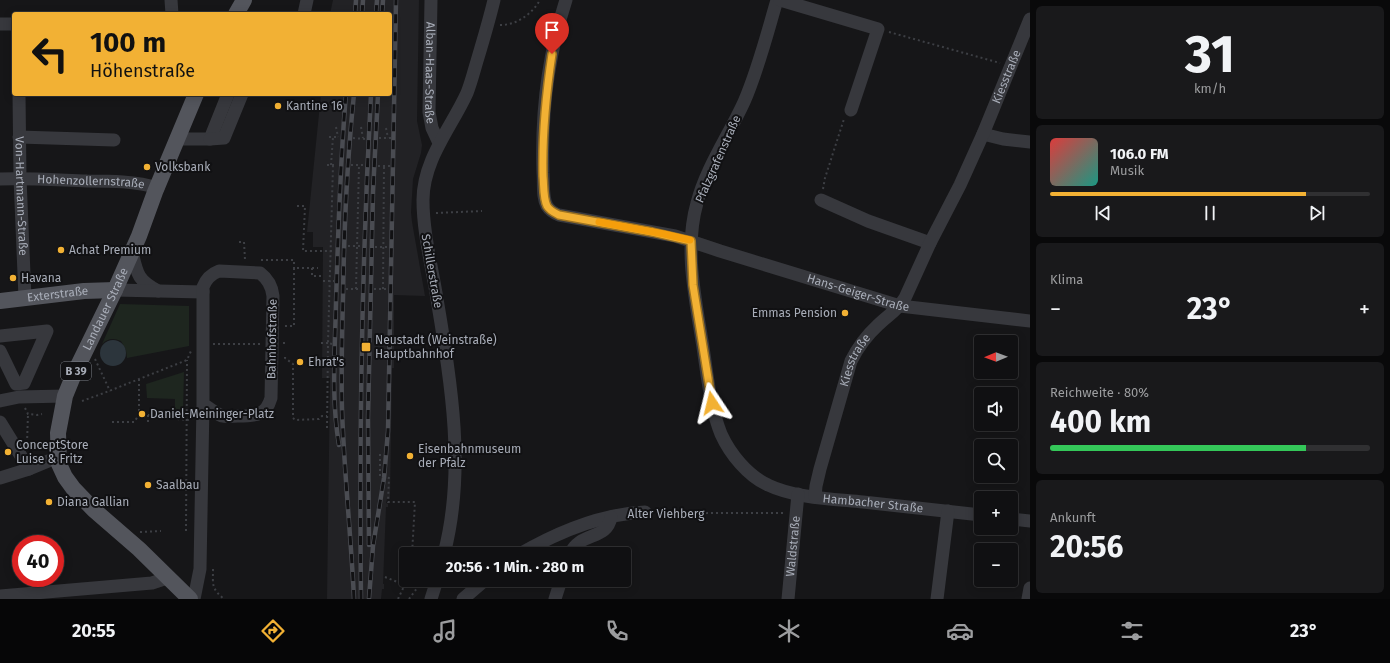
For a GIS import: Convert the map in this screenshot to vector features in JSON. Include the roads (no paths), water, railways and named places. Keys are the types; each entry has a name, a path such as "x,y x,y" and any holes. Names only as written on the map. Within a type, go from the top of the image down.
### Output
{"main road":[{"path":"237,12 244,0"},
{"name":"Landauer Straße","path":"190,599 139,549 94,510 73,488 61,469 58,457 58,433 65,396 139,236 195,96"},
{"name":"Exterstraße","path":"0,300 84,291 115,290"}],"street":[{"path":"171,0 172,12"},
{"path":"304,12 307,0"},
{"name":"Alban-Haas-Straße","path":"431,0 429,112 432,128 439,143"},
{"name":"Schillerstraße","path":"445,547 453,500 455,458 453,400 445,344 425,230 423,200 428,167 439,143 453,121 468,91 489,23 494,0"},
{"name":"Hans-Geiger-Straße","path":"566,0 555,39 546,104 543,159 544,193 548,208 553,213 660,233 691,241 900,306 1030,321"},
{"name":"Pfalzgrafenstraße","path":"798,494 775,488 761,482 740,462 727,445 722,435 716,417 708,377 693,285 691,241 693,222 700,192 747,95 779,0 878,29 852,110"},
{"name":"Kiesstraße","path":"814,497 822,462 851,361 869,334 900,306 960,185 983,134 1030,18"},
{"path":"0,24 12,24"},
{"name":"Von-Hartmann-Straße","path":"19,96 20,178 25,298"},
{"path":"210,138 227,96"},
{"path":"178,139 224,138 241,96"},
{"path":"983,134 1030,142"},
{"path":"19,137 114,140"},
{"name":"Hohenzollernstraße","path":"0,179 20,178 146,184 158,188"},
{"path":"821,200 868,221 930,243"},
{"path":"132,252 140,279 158,291"},
{"name":"Bahnhofstraße","path":"194,599 199,574 203,420 203,404 203,344 203,292 205,282 207,278 215,272 260,273 271,286 278,343 270,403 264,411 254,416 224,416 212,411 203,404"},
{"path":"115,290 203,292"},
{"path":"0,336 47,331 24,383 16,384 0,351"},
{"path":"0,401 19,397 65,396"},
{"path":"0,422 27,467"},
{"path":"0,478 58,457"},
{"name":"Hambacher Straße","path":"798,494 974,514"},
{"name":"Waldstraße","path":"788,599 798,494"},
{"path":"937,599 948,511"},
{"name":"Alter Viehberg","path":"533,547 556,535 582,525 625,514 645,512"},
{"path":"574,547 584,539 604,531 608,526 611,517"},
{"path":"1018,520 1030,521"},
{"path":"199,574 202,594 205,599"},
{"path":"0,596 82,594 152,583 167,578"},
{"path":"431,599 435,587"},
{"path":"463,599 477,587"},
{"path":"555,599 559,587"},
{"path":"1028,599 1030,588"}],"railway":[{"path":"355,12 356,0"},
{"path":"362,12 363,0"},
{"path":"376,12 377,0"},
{"path":"382,12 383,0"},
{"path":"369,598 373,546 384,478 388,431 396,0"},
{"path":"339,445 335,410 334,356 342,146 346,96"},
{"path":"354,96 349,144 345,221 342,325 342,409 354,599"},
{"path":"361,599 360,473 362,346 365,220 371,96"},
{"path":"369,545 368,418 373,192 378,96"}],"place":[{"name":"Kantine 16","path":"278,106"},
{"name":"Volksbank","path":"147,167"},
{"name":"Achat Premium","path":"61,250"},
{"name":"Havana","path":"13,278"},
{"name":"Emmas Pension","path":"845,313"},
{"name":"Neustadt (Weinstraße) Hauptbahnhof","path":"366,347"},
{"name":"Ehrat's","path":"300,362"},
{"name":"Daniel-Meininger-Platz","path":"142,414"},
{"name":"ConceptStore Luise & Fritz","path":"8,452"},
{"name":"Eisenbahnmuseum der Pfalz","path":"410,456"},
{"name":"Saalbau","path":"148,485"},
{"name":"Diana Gallian","path":"49,502"}]}
